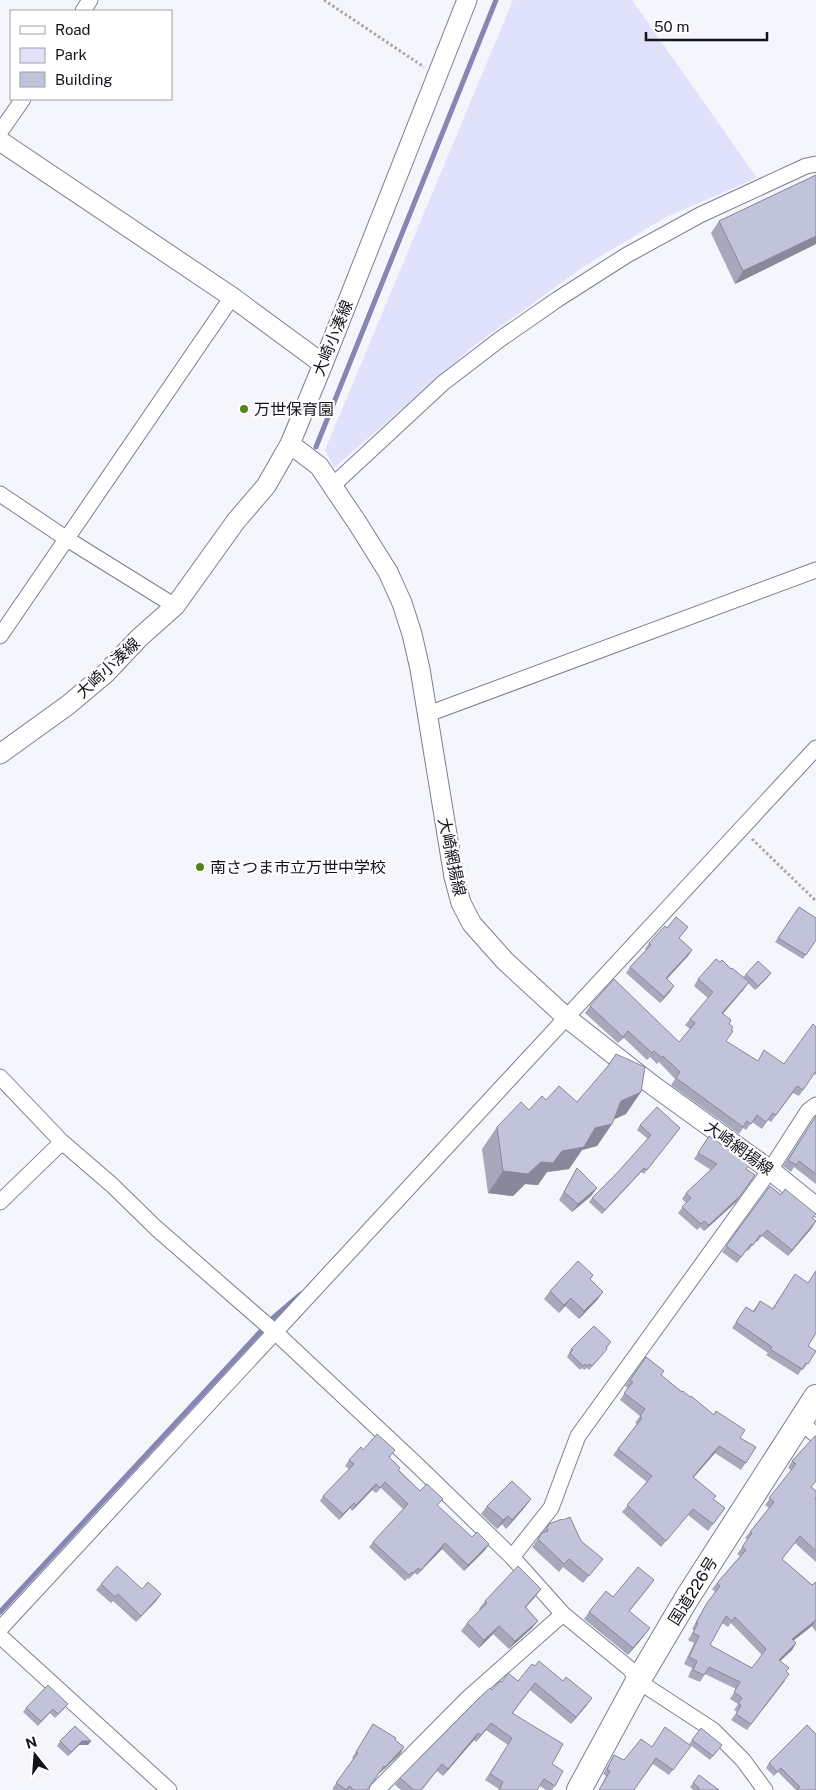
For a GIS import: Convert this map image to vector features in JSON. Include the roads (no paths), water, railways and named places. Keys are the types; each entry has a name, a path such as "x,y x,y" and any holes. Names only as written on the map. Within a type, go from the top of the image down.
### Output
{"highway":[{"name":"国道226号","path":"579,1790 638,1681 687,1598 808,1429 816,1397"}],"street":[{"name":"大崎小湊線","path":"0,754 76,699 106,673 139,638 175,606 236,521 266,486 290,444 324,364 467,0"},
{"path":"0,132 22,100"},
{"path":"0,141 232,298 324,364"},
{"path":"332,486 443,383 498,340 558,299 627,256 700,215 806,166 816,164"},
{"path":"0,636 232,298"},
{"name":"大崎網揚線","path":"290,444 319,466 383,564 402,604 418,660 454,878 462,903 472,924 505,961 567,1018 651,1084 770,1170 816,1207"},
{"path":"0,494 67,539 175,606"},
{"path":"428,714 816,570"},
{"path":"0,1629 271,1328 567,1018 816,748"},
{"path":"0,1078 62,1142 112,1185 156,1228 271,1328 416,1464 512,1557 563,1614 630,1669 638,1681 714,1730 737,1753 765,1790"},
{"path":"512,1557 552,1508 578,1436 770,1170 808,1111 816,1105"},
{"path":"0,1202 62,1142"},
{"path":"377,1790 468,1698 563,1614"},
{"path":"0,1636 169,1790"}],"waterway":[{"path":"316,447 496,0"},
{"path":"0,1612 274,1317 301,1294"}],"place":[{"name":"万世保育園","path":"244,409"},
{"name":"南さつま市立万世中学校","path":"200,867"}]}
